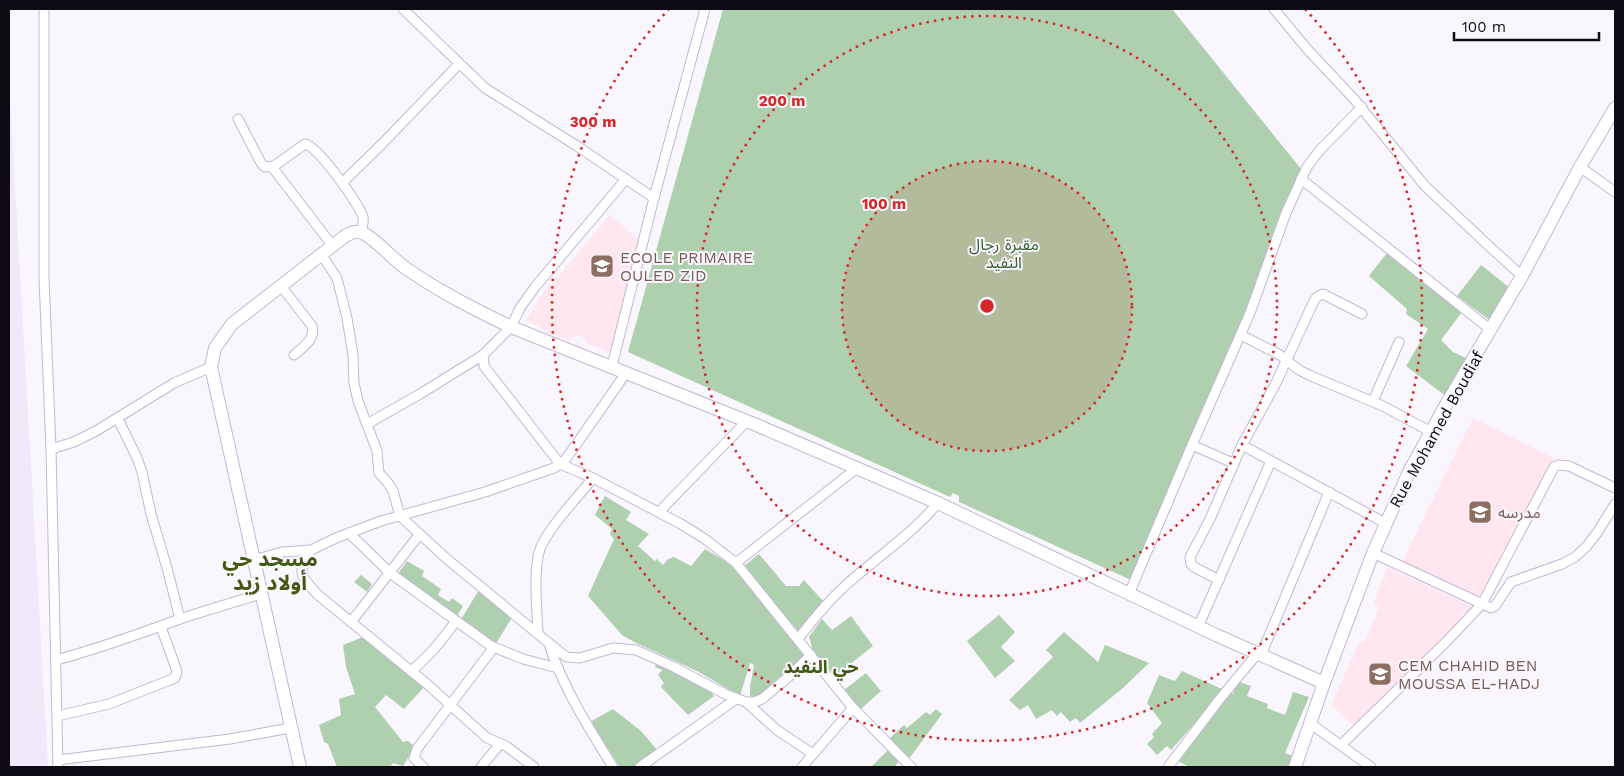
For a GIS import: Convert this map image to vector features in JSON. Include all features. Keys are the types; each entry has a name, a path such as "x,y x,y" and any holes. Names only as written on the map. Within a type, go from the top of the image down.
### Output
{"street":[{"path":"44,9 44,278 51,449 58,764 115,752 230,739 290,728"},
{"path":"403,9 485,88 577,146 654,198"},
{"path":"612,366 654,198 705,9"},
{"path":"1274,9 1308,50 1362,107 1425,186 1522,276"},
{"path":"342,183 460,64"},
{"path":"1129,594 1250,313 1286,213 1302,179 1312,160 1362,107"},
{"name":"Rue Mohamed Boudiaf","path":"1296,767 1324,684 1373,553 1409,472 1522,276 1580,166 1615,108"},
{"path":"238,120 263,166 272,167 304,144 308,144 320,154 342,183 362,215 362,232"},
{"path":"1580,166 1615,192"},
{"path":"272,167 332,245"},
{"path":"367,424 483,355 511,326 534,287 626,179"},
{"path":"1302,179 1491,330"},
{"path":"300,767 211,367 212,356 228,328 242,315 332,245 352,232 362,232 405,268 483,313 747,421 938,503 1198,627 1324,684"},
{"path":"321,254 336,274 351,342 355,391 377,451 379,473 390,486 400,516 420,535 561,653 574,658 592,655 613,648 636,650 736,699 746,702 762,699 811,655"},
{"path":"281,286 312,326 313,330 311,338 294,356"},
{"path":"1219,580 1194,567 1190,561 1233,463 1275,385 1314,302 1323,294 1362,314"},
{"path":"1240,336 1286,360 1300,370 1373,401 1431,432"},
{"path":"1373,401 1399,342"},
{"path":"483,355 484,366 560,464 593,478 659,512 705,539 736,563 853,708 911,767"},
{"path":"51,449 74,442 118,419 174,383 211,367"},
{"path":"254,560 282,552 310,550 349,533 400,516 485,492 550,470 560,464 587,430 626,373"},
{"path":"118,419 142,472 151,514 180,619"},
{"path":"659,512 747,421"},
{"path":"1192,445 1233,463"},
{"path":"1242,445 1385,523"},
{"path":"1198,627 1271,461"},
{"path":"1341,744 1482,604 1554,468 1562,464 1569,466 1615,488"},
{"path":"736,563 857,468"},
{"path":"538,633 537,582 540,550 551,531 593,478"},
{"path":"1168,767 1219,700 1259,654 1329,492"},
{"path":"798,639 842,590 909,533 938,503"},
{"path":"1373,553 1492,608 1511,582 1562,564 1575,557 1597,533 1615,504"},
{"path":"349,533 390,572 494,647 534,662 558,668"},
{"path":"351,622 420,535"},
{"path":"310,550 302,565 302,578 318,594 411,671 487,738 506,746 534,767"},
{"path":"56,660 86,652 180,619 261,594"},
{"path":"411,671 435,648 456,621"},
{"path":"57,716 110,704 175,678 177,671 161,627"},
{"path":"549,643 574,702 614,767"},
{"path":"423,767 414,758 414,754 494,647"},
{"path":"640,767 736,699"},
{"path":"746,702 777,730 813,754"},
{"path":"802,767 853,708"},
{"path":"1311,724 1371,767"},
{"path":"481,767 500,744"}],"shaded area":[{"path":"9,83 36,553 48,767 9,767"},
{"name":"ECOLE PRIMAIRE OULED ZID","path":"610,215 642,243 611,352 609,352 586,343 584,338 578,335 567,340 526,321 545,290 547,290"},
{"name":"مدرسه","path":"1473,418 1561,462 1485,602 1402,562"},
{"name":"CEM CHAHID BEN MOUSSA EL-HADJ","path":"1387,567 1480,610 1359,730 1331,705 1359,643 1366,640 1379,607 1374,603"}],"green space":[{"name":"مقبرة رجال النفيد","path":"723,9 1172,9 1301,169 1279,217 1251,301 1131,580 959,502 959,496 953,493 950,497 628,352"},
{"path":"1387,253 1462,312 1441,340 1453,352 1468,359 1447,397 1406,366 1428,329 1406,314 1407,309 1369,276"},
{"path":"1481,265 1510,288 1491,321 1457,296"},
{"path":"605,496 631,512 626,520 649,534 638,546 655,561 657,559 663,565 668,559 674,557 691,566 705,549 730,564 805,655 804,666 800,673 789,683 775,691 754,698 750,696 750,687 754,665 750,663 740,696 697,671 622,635 588,596 614,539 610,534 612,529 595,515"},
{"path":"759,554 786,586 799,586 804,580 823,601 800,633 743,567"},
{"path":"407,561 424,571 422,576 441,589 438,595 449,602 452,598 463,606 456,618 398,574"},
{"path":"361,575 372,584 367,592 354,582"},
{"path":"479,590 513,616 495,645 460,621"},
{"path":"999,615 1015,632 1001,647 1015,661 995,678 967,641"},
{"path":"851,616 873,646 835,676 813,651 809,637 822,619 832,630"},
{"path":"1064,632 1098,662 1105,645 1149,663 1123,688 1080,723 1076,718 1070,722 1061,712 1057,716 1052,710 1036,719 1028,705 1020,710 1009,700 1053,657 1046,650"},
{"path":"363,637 425,686 404,709 386,695 375,707 403,742 408,741 414,746 403,766 393,763 390,767 337,767 328,744 324,742 319,725 341,715 339,699 355,694 346,667 343,645"},
{"path":"656,664 708,688 714,696 688,715 661,687 664,683 658,675 662,670 655,667"},
{"path":"1182,671 1224,690 1171,750 1167,746 1157,755 1147,744 1154,737 1152,734 1162,723 1147,703 1159,675 1175,681"},
{"path":"866,673 881,691 861,709 844,690"},
{"path":"1237,681 1251,686 1247,696 1268,704 1267,708 1285,715 1293,692 1309,697 1285,753 1298,758 1294,767 1189,767 1176,760 1229,692 1233,694"},
{"path":"613,709 641,731 657,750 635,767 620,767 590,722"},
{"path":"936,709 942,714 908,760 888,740 904,725 907,728 926,712 930,715"},
{"path":"889,749 899,760 895,767 871,767"}],"place":[{"name":"ECOLE PRIMAIRE OULED ZID","path":"602,266"},
{"name":"مدرسه","path":"1480,512"},
{"name":"CEM CHAHID BEN MOUSSA EL-HADJ","path":"1380,674"}],"district":[{"name":"مسجد حي أولاد زيد","path":"270,571"},
{"name":"حي النفيد","path":"821,667"}]}
